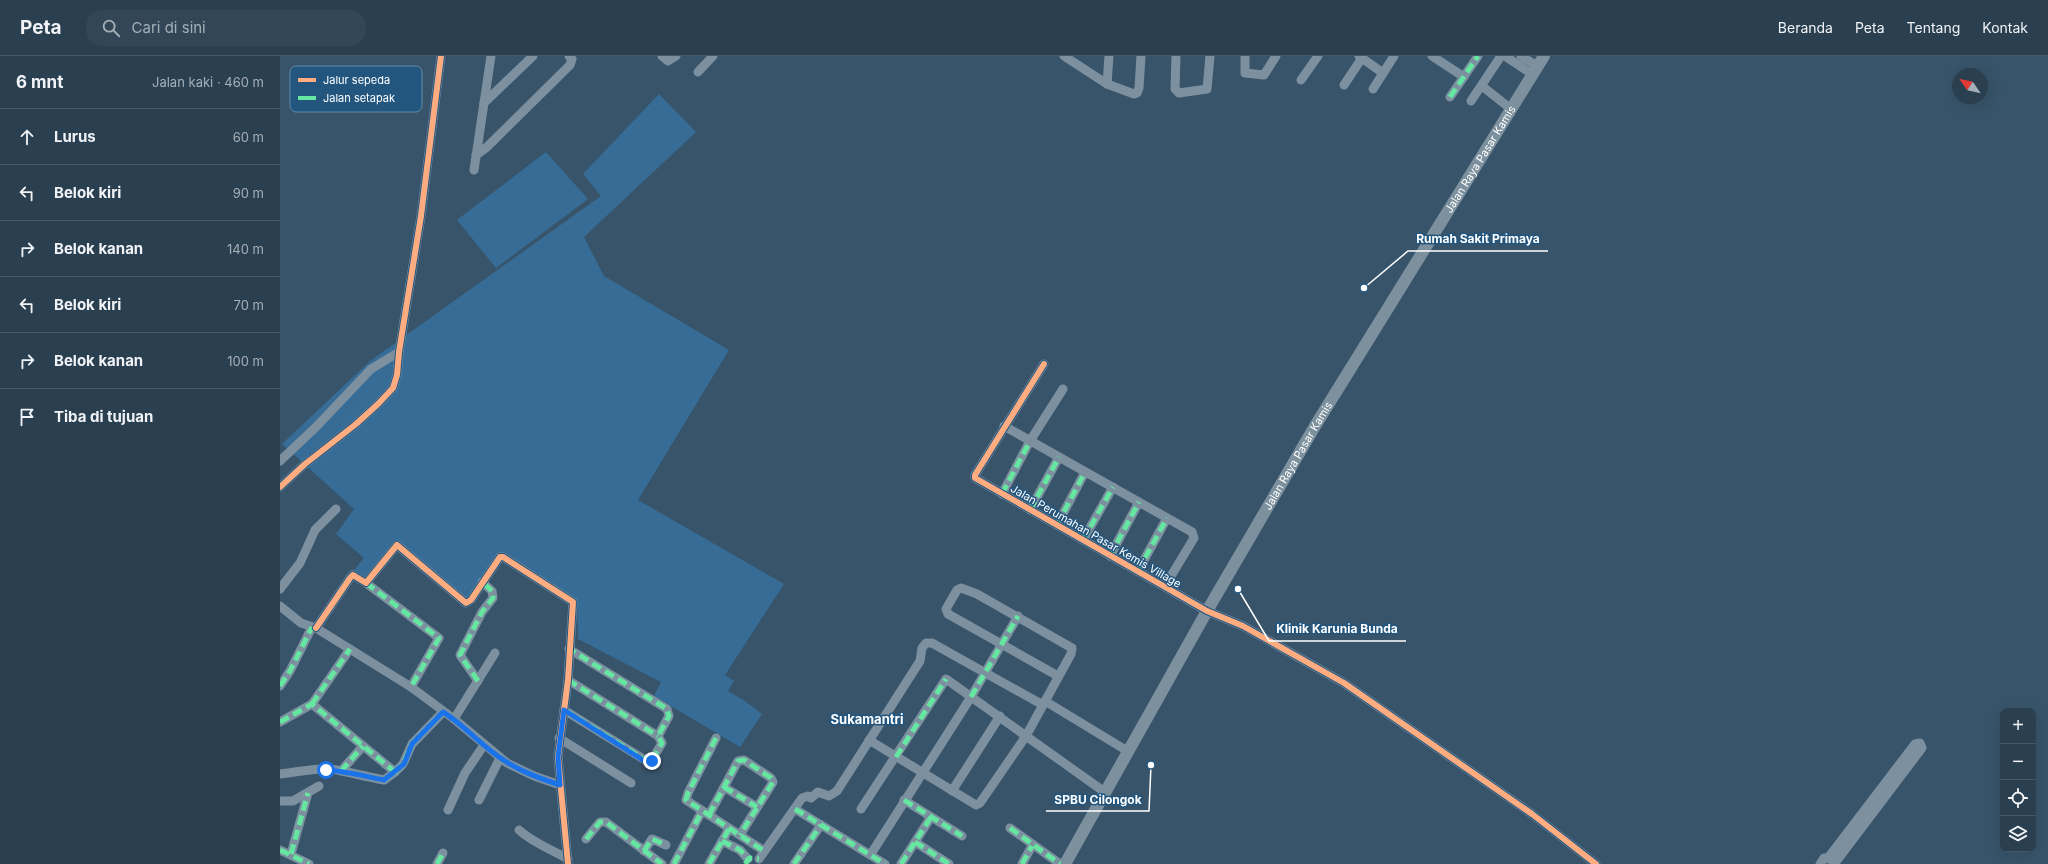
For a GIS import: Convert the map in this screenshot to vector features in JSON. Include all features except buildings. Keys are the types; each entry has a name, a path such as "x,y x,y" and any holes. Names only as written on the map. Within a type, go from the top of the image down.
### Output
{"main road":[{"name":"Jalan Raya Pasar Kamis","path":"1066,864 1207,611 1315,426 1538,66"}],"street":[{"path":"280,487 378,404 393,388 397,375 399,352 421,216 440,56"},
{"path":"474,170 491,56"},
{"path":"484,103 533,56"},
{"path":"476,155 487,147 570,65 572,59 569,56"},
{"path":"662,56 668,61 676,56"},
{"path":"698,72 713,56"},
{"path":"1064,56 1078,59 1107,84 1130,94 1137,93 1139,88 1141,56"},
{"path":"1107,84 1109,56"},
{"path":"1176,56 1175,89 1179,92 1207,89 1210,56"},
{"path":"1245,56 1245,72 1264,75 1276,56"},
{"path":"1301,80 1318,56"},
{"path":"1373,89 1394,56"},
{"path":"1432,56 1464,77"},
{"path":"1450,97 1478,56"},
{"path":"1471,101 1502,56"},
{"path":"1506,56 1538,66"},
{"path":"1521,56 1538,66"},
{"path":"1344,85 1361,57 1383,73"},
{"path":"1482,86 1511,108"},
{"path":"280,461 316,428 371,369 399,352"},
{"path":"1044,364 1004,426 1140,502 1193,534 1194,538 1165,586"},
{"path":"1002,494 1030,441 1062,389"},
{"name":"Jalan Perumahan Pasar Kemis Village","path":"1004,426 975,475 975,478 1207,611 1243,626 1344,684 1532,814 1596,864"},
{"path":"1030,510 1059,457"},
{"path":"1057,525 1085,472"},
{"path":"1083,540 1113,487"},
{"path":"1110,556 1140,502"},
{"path":"280,589 300,563 315,530 336,509"},
{"path":"1138,571 1167,518"},
{"path":"366,583 397,544 466,603 471,600 497,559 503,557 573,602 568,680 559,738 558,757 568,862"},
{"path":"280,686 314,628 350,578 356,576 439,636 439,640 411,687"},
{"path":"478,680 460,654 482,612 493,598 492,591 482,582"},
{"path":"869,740 921,773 978,805 1026,736 1071,654 1072,648 977,594 964,588 957,590 946,609 948,614 1058,676"},
{"path":"280,606 301,623 314,628 411,687 454,719 500,758 534,776 560,785"},
{"path":"871,854 921,773 971,697 1018,616"},
{"path":"722,841 740,850 746,862 753,857 762,862 764,851 804,797 811,798 818,792 829,796 837,791 920,661 922,648 926,643 932,643 1044,703 1129,752"},
{"path":"280,722 312,704 350,649"},
{"path":"569,649 667,709 669,716 658,736"},
{"path":"454,719 495,653"},
{"path":"861,809 946,679 1000,716 1106,793"},
{"path":"564,710 650,763 662,743 658,736 568,680"},
{"path":"312,704 395,772"},
{"path":"280,774 341,770 350,774 384,780 404,764 412,744 443,712"},
{"path":"952,791 1000,716"},
{"path":"559,738 631,783"},
{"path":"716,738 686,797 688,803 764,851"},
{"path":"1920,743 1922,748 1832,862 1915,744 1920,743"},
{"path":"448,810 465,773 484,745"},
{"path":"341,770 363,746"},
{"path":"479,800 500,758"},
{"path":"678,863 705,813 724,787 738,761 744,760 772,780 772,785 740,835"},
{"path":"280,801 293,801 319,786"},
{"path":"724,787 757,807"},
{"path":"291,854 308,793"},
{"path":"904,800 962,836"},
{"path":"795,809 871,854 885,864"},
{"path":"901,864 931,817"},
{"path":"586,839 603,821 662,864"},
{"path":"794,864 821,825"},
{"path":"709,864 729,828"},
{"path":"1010,828 1032,846 1060,864"},
{"path":"519,830 529,840 546,846 568,862"},
{"path":"644,851 652,839 666,845"},
{"path":"916,842 949,864"},
{"path":"1022,864 1032,846"},
{"path":"280,850 309,864"},
{"path":"437,864 443,853"},
{"path":"1820,864 1822,860 1832,862"}],"shaded area":[{"path":"659,94 696,132 584,237 604,276 729,350 638,500 784,584 725,675 734,681 728,691 745,701 762,714 740,747 654,696 661,682 578,639 577,601 497,555 468,600 395,540 366,579 354,570 364,558 336,534 354,509 282,444 370,361 601,196 583,174"},
{"path":"546,152 588,199 496,268 457,220"}],"marked path":[{"path":"1450,97 1478,56"},
{"path":"1002,494 1030,441"},
{"path":"1030,510 1059,457"},
{"path":"1057,525 1085,472"},
{"path":"1083,540 1113,487"},
{"path":"1110,556 1139,502"},
{"path":"1138,571 1167,518"},
{"path":"478,681 460,655 482,612 493,598 492,591 482,582"},
{"path":"366,583 439,638 411,687"},
{"path":"971,697 1018,616"},
{"path":"280,686 290,671 312,627"},
{"path":"312,704 350,649"},
{"path":"564,710 650,763 662,743 658,736 669,716 667,709 569,649"},
{"path":"896,757 946,679"},
{"path":"568,680 658,736"},
{"path":"280,722 312,704 395,772 384,780"},
{"path":"395,772 403,764 412,744 443,712"},
{"path":"716,738 688,793 686,800 764,851"},
{"path":"341,771 363,746"},
{"path":"709,815 738,761 744,760 771,778 773,782 740,835"},
{"path":"724,787 757,807"},
{"path":"291,854 308,793"},
{"path":"904,800 962,836"},
{"path":"795,809 885,864"},
{"path":"674,864 702,811"},
{"path":"901,864 931,817"},
{"path":"586,839 600,822 606,822 662,864"},
{"path":"794,864 821,825"},
{"path":"1010,828 1060,864"},
{"path":"709,864 729,829"},
{"path":"644,851 652,839 666,845"},
{"path":"722,841 740,850 748,859"},
{"path":"915,842 949,864"},
{"path":"1022,864 1032,846"},
{"path":"280,850 309,864"},
{"path":"437,864 443,853"},
{"path":"745,864 750,858 759,859"}],"cycle path":[{"path":"280,487 305,464 356,424 393,388 397,375 399,352 421,216 441,56"},
{"path":"1044,364 975,475 975,478 1207,611 1243,626 1344,683 1532,814 1596,864"},
{"path":"316,628 350,578 353,575 366,583 397,545 466,603 471,600 500,557 503,557 573,602 568,680 558,757 568,864"}],"place":[{"name":"Rumah Sakit Primaya","path":"1364,288"},
{"name":"Klinik Karunia Bunda","path":"1238,589"},
{"name":"SPBU Cilongok","path":"1151,765"}],"district":[{"name":"Sukamantri","path":"867,719"}],"route":[{"path":"326,770 341,770 350,774 384,780 404,764 412,744 443,712 454,719 507,763 534,776 560,785 558,757 559,738 564,710 646,762 650,763 652,761"}]}
